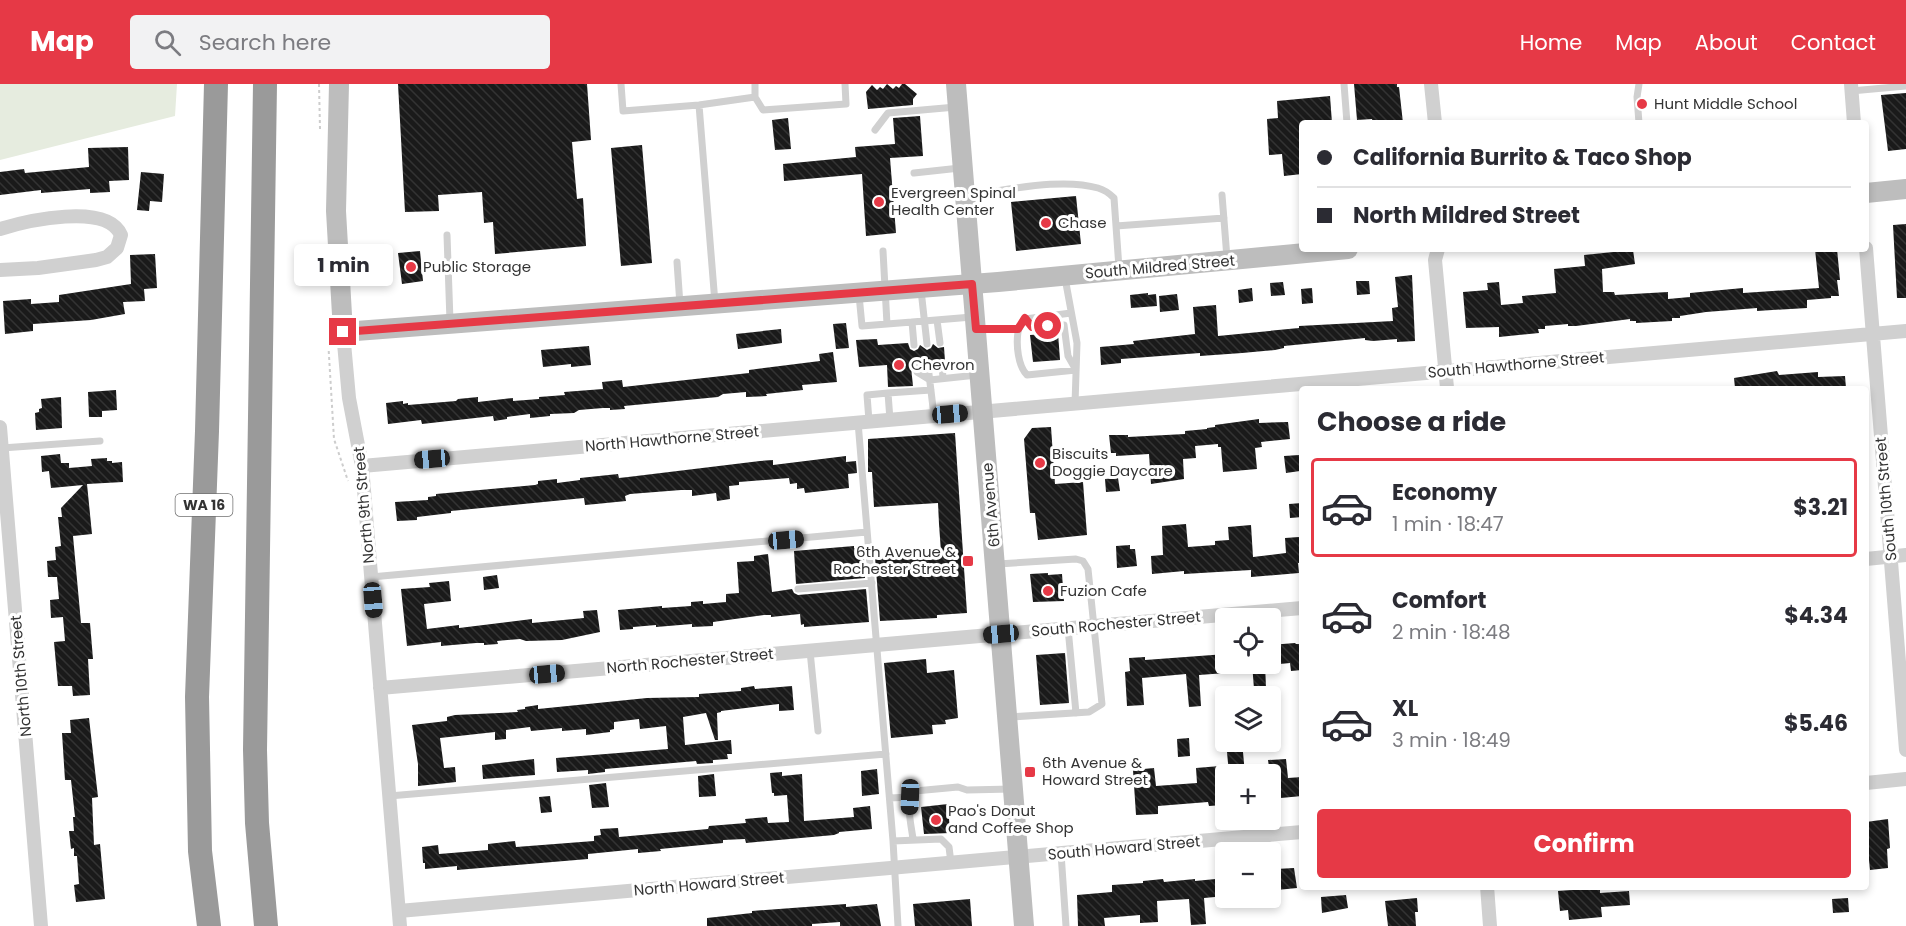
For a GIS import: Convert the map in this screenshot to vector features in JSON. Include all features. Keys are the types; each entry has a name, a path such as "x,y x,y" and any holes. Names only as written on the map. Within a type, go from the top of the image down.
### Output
{"highway":[{"name":"WA 16","path":"209,926 200,851 197,697 216,84"},
{"path":"264,84 255,750 257,823 266,926"},
{"path":"258,624 266,807 277,926"}],"main road":[{"name":"North 9th Street","path":"335,334 339,84"},
{"name":"6th Avenue","path":"956,84 1024,926"},
{"path":"1869,193 1906,189"},
{"name":"South Mildred Street","path":"335,334 680,305 972,284 1318,252"}],"street":[{"path":"1431,84 1435,120"},
{"path":"1851,88 1854,120"},
{"path":"0,229 34,221 79,216 97,218 106,222 117,228 121,236 117,248 101,259 38,268 0,270"},
{"path":"1437,252 1435,260 1447,386"},
{"name":"South 10th Street","path":"1866,252 1906,750"},
{"name":"South Hawthorne Street","path":"983,411 1906,331"},
{"name":"North 9th Street","path":"335,334 362,466 400,926"},
{"name":"North Hawthorne Street","path":"362,466 983,411"},
{"name":"North 10th Street","path":"0,427 41,926"},
{"path":"1869,559 1906,555"},
{"name":"South Rochester Street","path":"1001,634 1299,608"},
{"name":"North Rochester Street","path":"380,688 1001,634"},
{"path":"1869,783 1906,779"},
{"name":"South Howard Street","path":"1018,857 1299,832"},
{"name":"North Howard Street","path":"399,911 1018,857"},
{"path":"1487,890 1490,926"}],"lane":[{"path":"621,84 623,111 699,105 755,97"},
{"path":"754,84 755,97 763,110 846,104 845,84"},
{"path":"1344,84 1347,120"},
{"path":"1639,84 1637,97 1639,120"},
{"path":"1851,88 1906,86"},
{"path":"699,105 715,303"},
{"path":"875,130 888,113 958,106"},
{"path":"915,173 963,168"},
{"path":"965,195 1052,185 1097,187 1106,191 1114,198 1119,271"},
{"path":"1222,195 1227,261"},
{"path":"1116,226 1224,218"},
{"path":"447,235 450,324"},
{"path":"883,251 886,324"},
{"path":"677,262 680,305"},
{"path":"1064,276 1077,343 1075,404"},
{"path":"920,288 927,344"},
{"path":"859,292 862,326 938,320 1018,329"},
{"path":"1025,318 1071,313"},
{"path":"1025,318 1018,329 1021,370 1027,375 1076,370"},
{"path":"1025,318 1032,327 1064,325 1068,356 1076,370"},
{"path":"938,320 940,343"},
{"path":"912,322 914,345"},
{"path":"942,365 943,378"},
{"path":"928,366 934,416"},
{"path":"916,367 917,372 930,380 980,375"},
{"path":"898,926 894,841 867,532 864,422 867,395 931,390"},
{"path":"888,393 890,420"},
{"path":"2,448 100,441"},
{"path":"371,577 867,532"},
{"path":"995,565 1076,559 1083,561 1088,569 1102,704 1089,712 1007,717"},
{"path":"798,589 872,583"},
{"path":"1068,628 1076,713"},
{"path":"810,651 818,731"},
{"path":"389,796 886,754"},
{"path":"913,839 910,797 915,791 958,787 967,790 1013,788"},
{"path":"890,798 910,797"},
{"path":"894,841 941,839 949,848 951,863"},
{"path":"1061,853 1066,926"}],"path":[{"path":"319,84 320,129"},
{"path":"335,334 334,439 348,481"}],"shaded area":[{"path":"0,84 177,84 175,116 0,160"}],"building":[{"path":"398,84 587,84 591,140 572,142 577,199 583,198 586,246 495,254 493,222 484,223 482,192 438,195 439,211 405,212"},
{"path":"887,84 893,89 905,84 917,94 913,99 913,105 868,109 866,92 872,85 877,90 880,87 883,89"},
{"path":"1354,84 1397,84 1403,120 1357,120"},
{"path":"1906,93 1906,149 1888,151 1881,95"},
{"path":"1330,96 1332,120 1299,120 1299,174 1284,176 1282,154 1269,155 1267,119 1278,118 1277,101"},
{"path":"920,116 923,156 890,158 896,233 866,236 862,174 784,181 783,164 856,157 855,147 895,144 893,118"},
{"path":"788,118 791,149 775,150 772,120"},
{"path":"642,145 652,263 621,266 611,148"},
{"path":"128,147 129,180 109,181 110,192 90,193 90,189 41,193 41,190 0,195 0,172 24,169 25,173 89,167 88,148"},
{"path":"141,172 164,174 162,202 150,201 149,211 137,210"},
{"name":"Chase","path":"1076,196 1081,244 1016,251 1011,202"},
{"path":"1906,224 1906,298 1897,298 1893,225"},
{"name":"Public Storage","path":"420,251 423,281 402,284 398,253"},
{"path":"1613,252 1633,252 1635,264 1602,269 1603,292 1614,292 1615,295 1668,292 1668,299 1690,297 1690,293 1743,288 1743,293 1819,288 1815,252 1837,252 1839,296 1807,300 1807,308 1757,311 1757,308 1706,312 1672,318 1672,321 1636,323 1630,319 1576,326 1568,326 1568,324 1545,326 1545,329 1538,329 1539,333 1499,337 1499,327 1466,328 1463,292 1488,290 1487,283 1499,282 1501,305 1523,303 1522,296 1556,293 1554,269 1585,266 1584,255"},
{"path":"155,254 157,288 144,289 145,301 123,302 125,314 91,320 33,324 33,331 5,334 3,301 31,299 31,304 59,302 59,295 131,284 130,255"},
{"path":"1412,275 1415,341 1397,342 1397,339 1373,341 1365,340 1365,338 1284,346 1284,348 1275,350 1242,353 1200,356 1200,353 1121,359 1121,363 1101,365 1100,347 1195,334 1193,307 1216,305 1218,336 1299,328 1299,326 1393,321 1392,308 1398,307 1395,277"},
{"path":"1356,281 1369,281 1370,294 1357,295"},
{"path":"1283,282 1285,295 1271,296 1270,283"},
{"path":"1252,288 1253,301 1239,303 1238,290"},
{"path":"1312,288 1313,303 1302,304 1301,289"},
{"path":"1148,293 1148,295 1156,294 1157,306 1131,308 1130,295"},
{"path":"1177,294 1179,310 1160,312 1159,296"},
{"path":"846,323 849,348 836,349 833,324"},
{"path":"781,329 782,343 738,349 736,334"},
{"path":"1058,333 1060,360 1033,362 1030,335"},
{"path":"877,339 878,345 908,343 910,349 914,351 920,345 927,350 933,344 938,348 944,347 945,361 939,360 936,366 930,361 925,361 922,366 919,362 915,362 911,367 913,386 888,387 887,365 859,367 856,340"},
{"path":"589,346 591,365 571,367 571,364 543,367 541,350"},
{"path":"833,352 837,382 802,385 803,390 766,394 767,396 746,397 746,392 624,406 625,409 579,410 574,413 530,418 530,414 494,421 493,416 422,424 421,420 388,424 386,403 403,401 403,404 408,403 408,405 478,397 478,402 513,398 513,401 539,399 539,397 565,395 564,392 603,389 602,382 622,380 623,387 749,373 749,370 820,361 819,354"},
{"path":"1777,371 1779,375 1818,372 1818,377 1845,376 1846,386 1735,386 1734,378"},
{"path":"116,390 117,410 102,411 102,417 89,417 88,392"},
{"path":"61,397 62,428 36,430 35,413 42,408 41,399"},
{"path":"1259,419 1259,423 1288,422 1290,439 1261,442 1262,447 1255,448 1257,469 1223,472 1221,447 1218,447 1218,444 1195,446 1196,458 1183,459 1184,479 1151,484 1149,454 1116,456 1116,453 1111,453 1109,435 1128,435 1128,437 1185,434 1185,431"},
{"name":"Biscuits Doggie Daycare","path":"1051,427 1055,484 1083,482 1087,535 1038,540 1035,513 1030,513 1024,439 1032,428"},
{"path":"955,433 967,613 937,615 937,618 880,621 875,557 941,552 938,503 874,507 872,472 868,472 868,439"},
{"path":"60,454 61,463 69,463 69,468 92,466 91,459 107,458 107,461 112,461 112,463 122,462 123,482 87,484 92,534 73,536 81,623 90,623 93,659 88,659 90,695 73,696 72,686 58,686 54,642 65,641 63,617 51,618 50,600 59,599 57,577 48,577 47,561 56,560 55,547 61,546 58,517 62,517 61,508 83,485 51,488 49,471 42,472 41,456"},
{"path":"1299,455 1299,471 1286,473 1284,456"},
{"path":"846,456 846,462 856,461 857,473 848,474 849,488 805,493 804,488 797,489 797,483 790,484 789,478 739,482 739,485 729,486 730,499 717,501 716,493 692,496 692,490 681,490 630,494 625,496 626,501 585,505 584,498 451,511 451,513 417,517 417,520 397,521 395,502 428,500 428,497 436,496 436,494 535,485 538,481 557,479 557,483 618,474 619,478 760,461 773,460 773,465"},
{"path":"1118,478 1120,491 1106,492 1105,479"},
{"path":"1299,503 1299,517 1290,518 1289,504"},
{"path":"1186,524 1188,547 1215,545 1215,541 1229,540 1228,527 1251,525 1253,557 1286,553 1285,538 1299,537 1299,573 1251,577 1251,570 1152,574 1151,556 1163,555 1162,526"},
{"path":"1130,545 1130,549 1135,549 1137,566 1117,568 1116,546"},
{"path":"854,546 858,548 859,559 864,558 865,578 796,584 794,551"},
{"path":"768,554 772,592 792,589 798,595 866,589 869,622 804,627 804,624 801,625 800,614 771,617 771,615 764,615 713,622 713,626 692,627 692,624 656,627 656,625 620,630 618,610 691,606 691,602 703,601 703,604 726,602 726,594 739,593 737,562 754,561 754,556"},
{"name":"Fuzion Cafe","path":"1048,573 1048,575 1062,574 1064,601 1033,602 1030,574"},
{"path":"497,575 499,588 484,590 483,577"},
{"path":"449,581 451,601 424,604 427,629 459,625 459,628 532,619 532,623 584,618 583,611 597,610 600,632 562,640 526,641 520,639 497,641 498,644 441,646 441,642 407,646 401,589 430,587 429,583"},
{"path":"1281,644 1299,644 1299,670 1291,671 1290,663 1281,664"},
{"path":"1065,653 1069,703 1040,705 1036,655"},
{"path":"1215,655 1215,674 1199,675 1201,706 1189,707 1186,674 1142,678 1144,705 1127,706 1125,672 1130,671 1129,658 1145,657 1145,660"},
{"path":"926,659 927,673 954,670 958,718 945,720 946,724 932,725 933,734 891,738 884,663"},
{"path":"1253,674 1265,674 1266,686 1254,686"},
{"path":"754,686 755,689 792,686 794,710 779,711 779,704 721,711 717,713 718,740 715,740 706,713 683,717 685,745 731,740 732,754 727,754 728,759 713,760 713,763 697,764 696,761 605,769 605,772 588,774 588,770 557,772 556,758 668,749 666,726 640,729 639,719 614,722 614,729 610,732 586,735 586,729 562,731 562,728 531,731 530,727 506,730 506,739 495,740 495,732 440,738 444,768 455,767 456,782 418,786 418,764 412,725 447,721 447,717 455,715 518,712 517,710 525,709 525,707 538,705 538,709 647,698 699,697 699,694 741,691 741,688"},
{"path":"89,718 98,797 92,798 94,845 100,844 105,899 76,902 74,885 79,884 77,856 74,856 74,848 71,849 69,831 74,831 73,817 75,817 71,780 65,780 62,733 71,733 70,720"},
{"path":"1189,738 1190,756 1178,757 1177,739"},
{"path":"1227,752 1243,752 1244,764 1228,764"},
{"path":"534,759 535,775 483,779 482,765"},
{"path":"1286,759 1288,778 1299,777 1299,796 1281,798 1281,764 1269,764 1268,760"},
{"path":"1215,766 1215,806 1209,806 1208,802 1158,806 1158,814 1136,815 1133,770 1154,768 1156,786 1197,783 1196,768"},
{"path":"877,769 879,794 862,796 861,771"},
{"path":"782,772 782,776 802,774 804,821 854,817 853,808 870,806 872,829 746,843 745,839 723,840 723,843 660,849 661,851 638,853 638,849 588,854 588,859 457,870 457,866 425,869 425,863 423,863 422,847 438,845 439,854 488,850 488,844 515,841 516,847 594,841 594,836 601,835 600,829 618,828 619,837 708,829 709,826 746,823 745,819 767,817 768,823 789,822 787,795 774,796 772,793 770,773"},
{"path":"714,774 716,796 699,797 698,776"},
{"path":"606,783 609,807 592,808 589,785"},
{"path":"550,796 552,812 541,813 539,797"},
{"name":"Pao's Donut and Coffee Shop","path":"948,804 950,833 924,834 921,807"},
{"path":"1888,819 1890,848 1887,849 1888,868 1870,870 1869,822"},
{"path":"1294,868 1297,888 1281,890 1281,869"},
{"path":"1163,879 1164,882 1195,879 1195,881 1215,879 1215,897 1204,898 1206,924 1191,925 1189,899 1157,901 1158,922 1140,923 1140,915 1104,918 1105,926 1078,926 1077,895 1112,892 1112,885 1143,883 1143,881"},
{"path":"1600,890 1600,893 1629,891 1630,905 1601,907 1602,917 1569,920 1568,910 1560,911 1558,891"},
{"path":"1346,895 1348,908 1322,913 1321,897"},
{"path":"1417,898 1416,926 1388,926 1385,901"},
{"path":"1848,898 1849,912 1833,913 1832,899"},
{"path":"970,899 972,926 915,926 913,904"},
{"path":"846,904 846,907 877,904 881,926 840,926 840,922 812,924 812,926 707,926 707,918 752,913 752,911"}],"place":[{"name":"Hunt Middle School","path":"1642,104"},
{"name":"Evergreen Spinal Health Center","path":"879,202"},
{"name":"Chase","path":"1046,223"},
{"name":"Public Storage","path":"411,267"},
{"name":"Chevron","path":"899,365"},
{"name":"Biscuits Doggie Daycare","path":"1040,463"},
{"name":"6th Avenue & Rochester Street","path":"968,561"},
{"name":"Fuzion Cafe","path":"1048,591"},
{"name":"6th Avenue & Howard Street","path":"1030,772"},
{"name":"Pao's Donut and Coffee Shop","path":"936,820"}],"route":[{"path":"343,332 972,284 976,329 1018,329 1025,318 1032,327 1048,326"}]}
